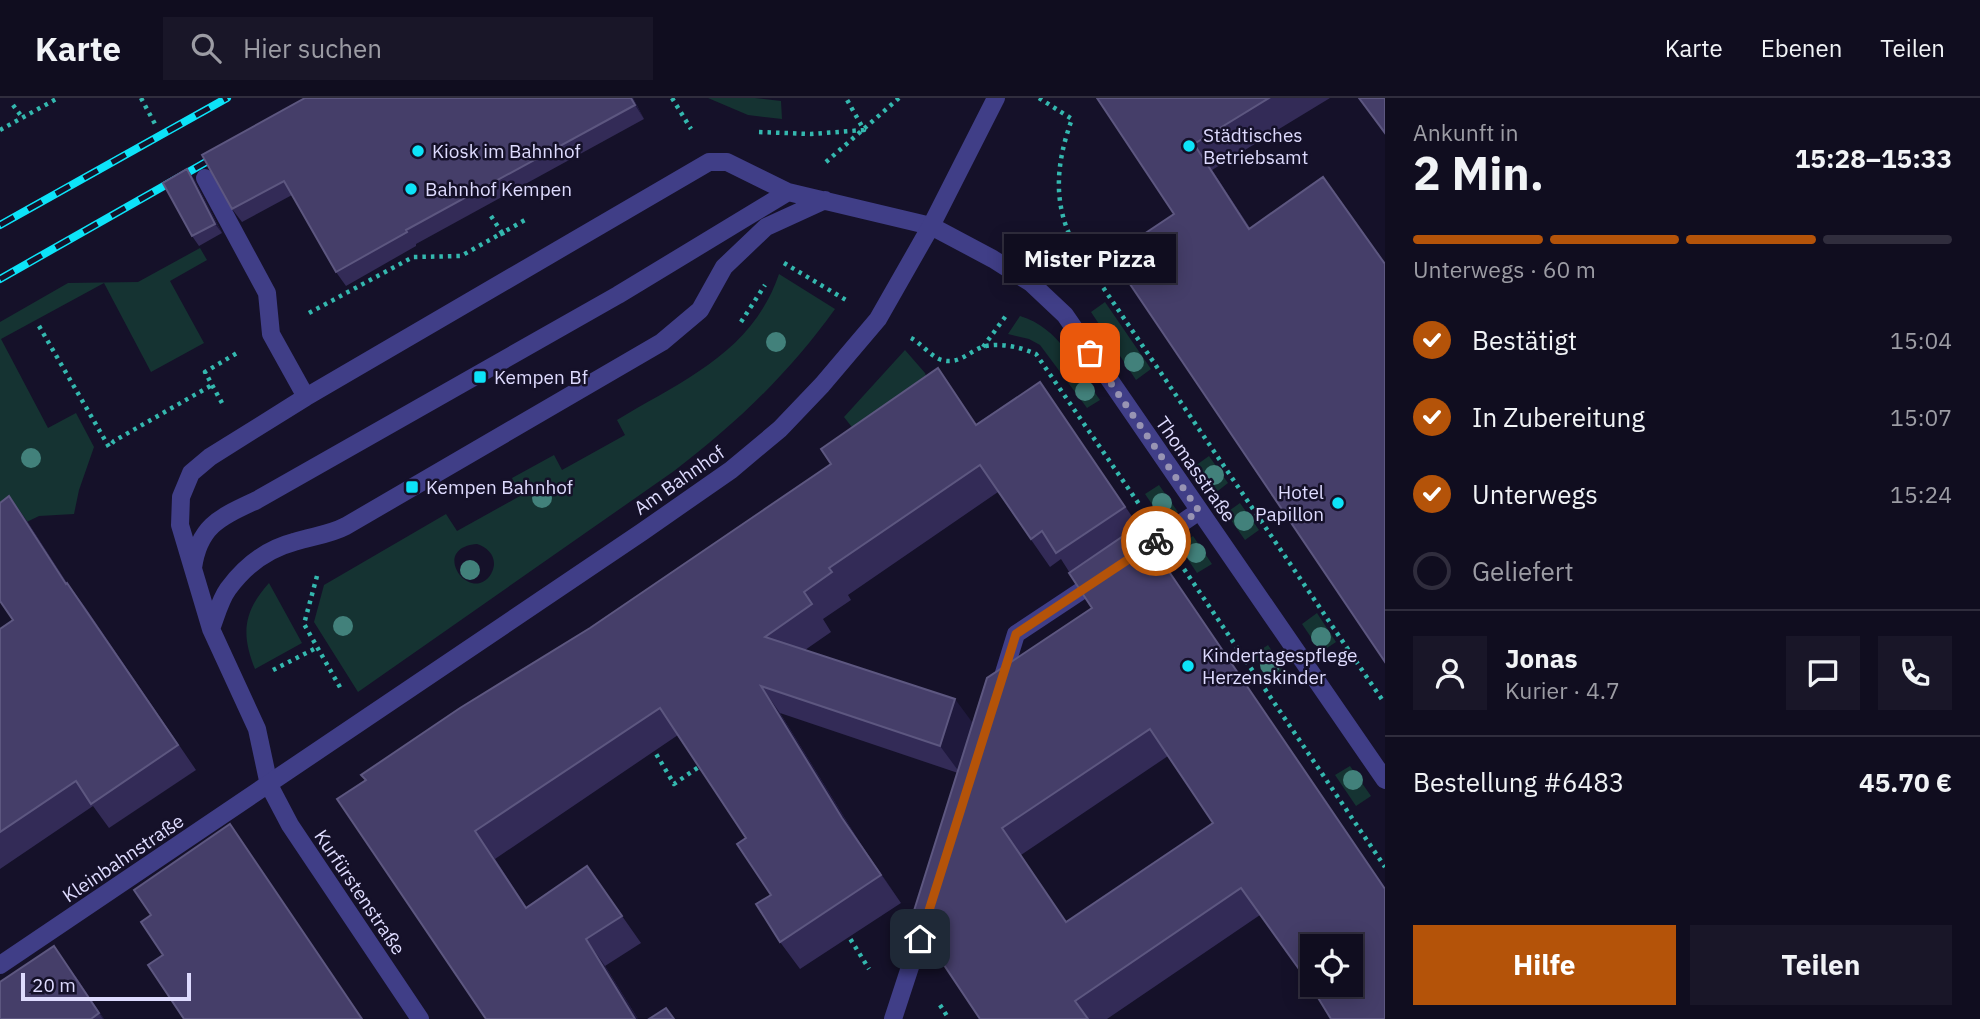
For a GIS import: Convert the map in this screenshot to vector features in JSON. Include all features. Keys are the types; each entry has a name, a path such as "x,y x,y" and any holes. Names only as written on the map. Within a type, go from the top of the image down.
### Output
{"street":[{"name":"Am Bahnhof","path":"269,785 731,470 788,421 878,319 931,226 996,98"},
{"name":"Thomasstraße","path":"306,397 709,162 727,162 788,192 931,226 1031,283 1065,315 1385,780"},
{"path":"205,178 267,293 271,334 306,397"},
{"path":"192,572 201,537 224,516 257,500 618,295 788,192"},
{"path":"211,629 227,590 253,562 268,551 297,541 328,535 346,526 662,342 700,310 724,267 766,227 825,200"},
{"name":"Kurfürstenstraße","path":"306,397 210,457 191,473 181,497 180,525 211,629 257,729 269,785 290,825 420,1019"},
{"path":"995,700 1016,634 1199,511"},
{"name":"Kleinbahnstraße","path":"0,965 269,785"},
{"path":"894,1014 933,898"}],"path":[{"path":"0,130 58,98"},
{"path":"141,98 155,124"},
{"path":"846,98 864,130"},
{"path":"788,192 899,98"},
{"path":"1039,98 1072,119 1064,142 1058,188 1065,227 1075,246 1385,705"},
{"path":"13,105 22,117"},
{"path":"691,129 704,130"},
{"path":"757,132 811,134 864,130"},
{"path":"777,259 916,341 940,360 957,360 983,347 1003,345 1023,348 1036,354 1385,867"},
{"path":"39,326 108,447 212,385"},
{"path":"317,575 304,624 361,723"},
{"path":"239,690 316,648"},
{"path":"650,743 674,784 705,763"},
{"path":"845,932 894,1014"}],"green space":[{"path":"708,98 781,101 782,119 748,115"},
{"path":"200,248 207,260 170,281 204,343 151,372 104,283 1,339 48,428 76,413 94,447 74,514 39,516 0,535 0,322 68,283 138,282"},
{"path":"779,274 835,309 799,355 761,396 697,453 358,692 314,622 324,585 446,514 457,531 520,496 512,478 554,455 562,470 625,435 617,420 713,362 752,325","holes":["477,544 494,559 493,569 483,582 473,583 458,573 456,555 463,548"]},
{"path":"1105,302 1151,369 1136,380 1091,312"},
{"path":"1020,316 1034,321 1057,339 1100,400 1087,408 1040,345 1008,334"},
{"path":"905,350 925,373 928,381 855,431 844,417"},
{"path":"1209,456 1228,483 1214,494 1195,466"},
{"path":"1159,485 1178,512 1164,522 1145,494"},
{"path":"1240,503 1259,530 1245,540 1226,513"},
{"path":"1193,536 1212,564 1197,573 1179,546"},
{"path":"269,583 302,643 255,669 246,634 247,624 254,604"},
{"path":"1317,613 1336,642 1321,652 1302,624"},
{"path":"1268,645 1289,676 1275,686 1253,655"},
{"path":"1350,766 1371,796 1356,806 1335,775"}],"building":[{"name":"Bahnhof Kempen","path":"305,98 631,98 635,105 406,230 407,232 336,272 284,181 232,209 202,155"},
{"path":"1097,98 1269,98 1194,144 1249,229 1323,177 1385,264 1385,662 1111,256 1174,214"},
{"path":"1359,98 1385,98 1385,133"},
{"path":"187,169 215,224 192,236 163,183"},
{"path":"938,368 976,425 1040,382 1125,507 1056,553 1042,531 1031,539 980,465 829,568 832,572 804,592 812,604 765,637 955,699 940,746 761,686 842,818 881,875 780,942 756,904 771,895 737,844 746,838 660,708 475,831 526,908 587,866 622,916 586,939 635,1019 486,1019 337,799 366,780 361,775 460,708 590,628 831,464 821,449"},
{"path":"9,496 66,584 178,745 91,804 76,781 0,832 0,629 13,620 0,601 0,503"},
{"path":"1138,526 1385,889 1385,1019 1331,1019 1318,997 1363,997 1363,934 1300,934 1300,970 1241,888 1075,1001 1088,1019 980,1019 912,917 987,678 1092,608 1069,573","holes":["1150,729 1213,823 1066,922 1002,828"]},
{"path":"230,824 362,1019 184,1019 148,965 163,955 141,922 151,915 134,890"},
{"path":"54,946 99,1013 91,1019 0,1019 0,982"},
{"path":"666,1008 674,1019 649,1019"}],"railway":[{"path":"0,225 227,98"},
{"path":"0,279 222,153"}],"way so far":[{"path":"1090,353 1199,511 1156,541"}],"place":[{"name":"Städtisches Betriebsamt","path":"1189,146"},
{"name":"Kiosk im Bahnhof","path":"418,151"},
{"name":"Bahnhof Kempen","path":"411,189"},
{"name":"Mister Pizza","path":"1090,353"},
{"name":"Kempen Bf","path":"480,377"},
{"name":"Kempen Bahnhof","path":"412,487"},
{"name":"Hotel Papillon","path":"1338,503"},
{"name":"Kindertagespflege Herzenskinder","path":"1188,666"}],"route":[{"path":"920,939 1016,634 1156,541"}]}
